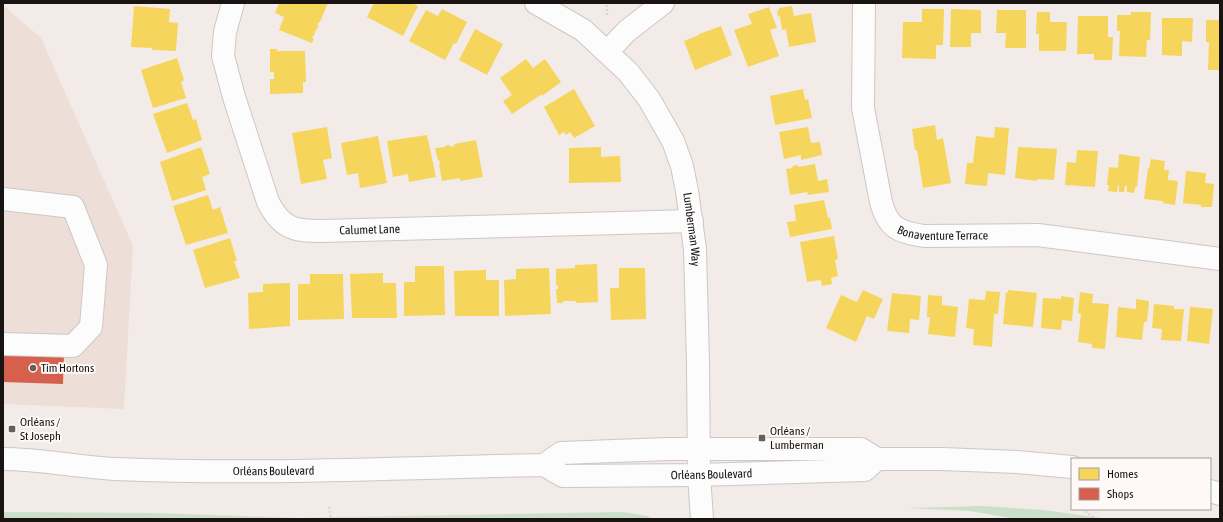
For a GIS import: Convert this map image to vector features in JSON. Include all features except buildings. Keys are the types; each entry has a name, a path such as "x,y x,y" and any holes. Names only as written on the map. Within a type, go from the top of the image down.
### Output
{"street":[{"name":"Calumet Lane","path":"233,3 225,32 223,56 234,97 268,202 274,214 283,224 301,231 322,231 692,221"},
{"name":"Lumberman Way","path":"536,3 583,30 628,72 649,99 674,141 682,166 692,221 695,256 699,475 702,519"},
{"path":"607,52 627,31 663,3"},
{"name":"Bonaventure Terrace","path":"864,3 863,108 884,216 892,225 908,234 924,236 1038,235 1220,259"},
{"path":"3,199 73,207 96,265 91,327 73,346 3,344"},
{"name":"Orléans Boulevard","path":"3,459 20,459 113,469 269,471 544,465 563,476 699,475 865,470 877,459 861,448 668,449 561,453 544,465"},
{"path":"877,459 949,459 1017,462 1071,467"}],"path":[{"path":"607,3 607,15"},
{"path":"329,506 331,519"},
{"path":"1083,510 1096,519"}],"shaded area":[{"path":"3,5 41,38 133,246 124,409 3,404"}],"green space":[{"path":"982,506 1044,510 1108,519 1016,519 970,511 907,508"},
{"path":"3,512 153,513 298,518 623,512 648,516 652,519 3,519"}],"place":[{"name":"Tim Hortons","path":"33,368"},
{"name":"Orléans / St Joseph","path":"12,429"},
{"name":"Orléans / Lumberman","path":"762,438"}]}
